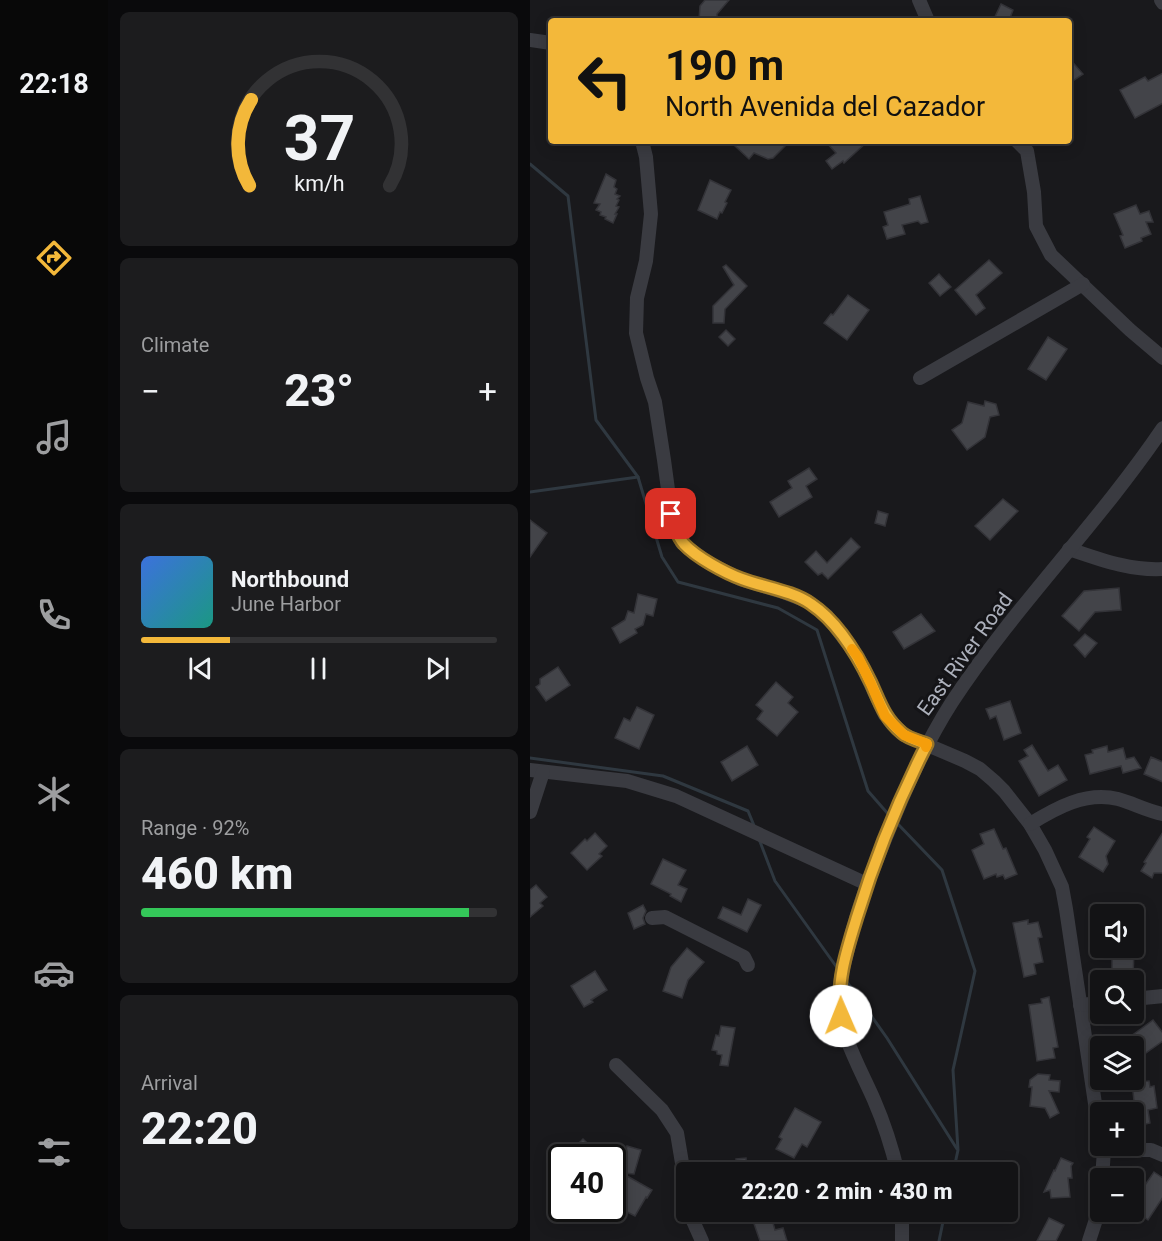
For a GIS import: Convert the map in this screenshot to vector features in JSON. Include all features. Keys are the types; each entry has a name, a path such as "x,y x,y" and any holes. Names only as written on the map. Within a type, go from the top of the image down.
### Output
{"street":[{"path":"919,0 927,18"},
{"path":"530,40 548,43"},
{"path":"643,144 651,214 646,261 637,298 636,333 655,402 672,519 682,543 707,562 740,579 809,602 827,616 858,657 885,716 904,735 980,769 994,781 1030,824 1062,887 1095,1102"},
{"path":"1020,144 1027,151 1034,192 1036,226 1051,255 1163,358"},
{"path":"920,378 1083,284"},
{"name":"East River Road","path":"895,1162 874,1101 844,1032 839,1001 841,977 867,884 912,773 942,717 971,674 1138,464 1163,428"},
{"path":"1069,549 1123,566 1148,570 1163,569"},
{"path":"530,812 537,771 627,781 676,796 867,884"},
{"path":"1030,824 1052,810 1094,797 1116,798 1163,814"},
{"path":"652,918 665,917 744,957 748,965"},
{"path":"1144,998 1163,996"},
{"path":"1080,1005 1090,1004"},
{"path":"616,1065 662,1110 677,1133 682,1162"},
{"path":"1144,1149 1163,1155"},
{"path":"693,1222 702,1241"},
{"path":"902,1222 902,1241"},
{"path":"1089,1241 1095,1222"}],"building":[{"path":"705,0 729,0 717,14 717,18 699,18 700,6"},
{"path":"1001,4 1013,10 1010,18 994,18"},
{"path":"1072,62 1083,74 1072,81"},
{"path":"1163,73 1163,103 1135,118 1120,90 1145,77 1148,81"},
{"path":"737,144 787,144 773,158 768,159 754,153 749,159 735,146"},
{"path":"828,144 865,144 844,163 843,161 832,169 826,161 836,153"},
{"path":"606,174 616,180 615,194 620,196 617,199 619,200 616,206 619,207 613,223 600,215 601,212 596,210 600,204 594,203"},
{"path":"710,180 731,190 725,202 727,203 717,219 698,210"},
{"path":"920,196 928,222 921,224 918,221 902,225 905,234 887,239 883,227 888,225 884,212 910,204 909,199"},
{"path":"1136,205 1140,214 1149,211 1153,222 1146,222 1151,234 1141,238 1142,241 1125,248 1120,236 1123,235 1114,214"},
{"path":"989,260 1002,273 976,295 985,308 976,315 955,290"},
{"path":"726,265 747,286 725,309 724,323 713,323 713,306 734,285 723,267"},
{"path":"939,274 951,287 940,296 929,283"},
{"path":"848,295 869,310 847,340 824,323"},
{"path":"726,330 735,339 728,346 719,337"},
{"path":"1048,337 1067,349 1046,380 1028,369"},
{"path":"985,401 996,404 999,415 990,417 985,437 967,450 952,430 962,423 968,402 984,406"},
{"path":"809,468 817,479 806,486 812,497 779,517 770,502 792,488 788,481"},
{"path":"1003,499 1018,511 990,540 975,526"},
{"path":"878,511 888,514 885,526 875,523"},
{"path":"530,520 547,533 530,557"},
{"path":"851,538 860,547 828,579 822,573 818,575 805,562 816,551 827,563"},
{"path":"1119,588 1121,610 1095,612 1079,631 1062,616 1084,591"},
{"path":"638,594 657,599 653,616 646,614 643,625 635,629 637,633 620,643 612,628 625,620 628,611 634,613"},
{"path":"921,614 935,631 904,649 893,632"},
{"path":"1085,634 1097,643 1085,657 1074,645"},
{"path":"558,667 570,685 546,701 536,687 540,684 540,679"},
{"path":"776,682 793,697 788,703 798,712 777,736 757,719 763,711 756,705"},
{"path":"1010,701 1021,733 1004,740 996,716 990,719 986,709"},
{"path":"637,707 654,715 639,749 615,738 624,718 630,721"},
{"path":"1032,745 1048,771 1058,765 1067,780 1039,796 1019,761 1028,756 1024,750"},
{"path":"747,746 758,765 732,781 721,762"},
{"path":"1107,746 1108,752 1123,748 1126,759 1134,757 1141,768 1123,773 1121,766 1090,774 1085,755 1093,753 1092,750"},
{"path":"1151,757 1163,762 1163,782 1144,774"},
{"path":"1094,827 1115,841 1106,856 1108,864 1103,872 1079,857"},
{"path":"994,829 1003,849 1006,848 1017,874 1005,879 1003,875 997,877 996,874 984,879 972,850 984,844 980,834"},
{"path":"1163,832 1163,873 1154,873 1152,878 1141,871 1146,863 1144,862"},
{"path":"595,833 607,846 599,854 602,856 587,870 571,853"},
{"path":"663,859 686,870 678,885 687,889 681,902 651,884"},
{"path":"536,885 547,897 540,903 543,906 530,917 530,890"},
{"path":"748,899 761,905 747,932 718,918 723,907 741,915"},
{"path":"643,905 646,911 643,918 645,924 634,929 628,913"},
{"path":"1028,920 1028,924 1038,922 1042,937 1038,938 1043,962 1034,964 1036,974 1024,977 1013,923"},
{"path":"687,948 704,962 688,980 682,998 663,991 671,967"},
{"path":"1112,958 1134,958 1133,970 1112,970"},
{"path":"595,971 607,990 584,1007 571,986"},
{"path":"1049,997 1058,1047 1053,1048 1055,1058 1037,1061 1029,1005 1042,1003 1041,999"},
{"path":"1153,1020 1163,1033 1163,1041 1144,1054 1144,1036 1131,1036"},
{"path":"721,1026 735,1028 728,1066 720,1065 722,1055 712,1050"},
{"path":"1038,1074 1050,1075 1049,1080 1060,1081 1059,1092 1049,1091 1059,1113 1050,1118 1045,1108 1030,1106 1032,1087 1029,1087 1030,1080"},
{"path":"1149,1081 1150,1087 1154,1086 1157,1108 1148,1110 1150,1123 1144,1124 1144,1102 1131,1102 1134,1101 1133,1090 1144,1090 1144,1082"},
{"path":"795,1108 821,1122 807,1147 802,1144 794,1158 776,1149 782,1139 779,1137"},
{"path":"583,1139 588,1144 578,1144"},
{"path":"627,1146 641,1150 634,1174 626,1173"},
{"path":"746,1158 746,1162 736,1162 736,1159"},
{"path":"1061,1158 1073,1163 1072,1178 1068,1178 1070,1197 1051,1198 1050,1190 1044,1192"},
{"path":"1154,1172 1163,1178 1163,1197 1148,1220 1144,1217 1144,1186"},
{"path":"627,1176 652,1190 635,1216 626,1212"},
{"path":"1049,1218 1064,1225 1056,1241 1037,1241"},
{"path":"753,1222 773,1222 775,1230 783,1228 787,1241 760,1241"}],"waterway":[{"path":"530,164 568,196 596,420 638,477"},
{"path":"530,492 638,477 662,557 678,582 778,608 817,630 868,791 889,815"},
{"path":"530,758 663,776 748,811 755,828"},
{"path":"896,822 942,870 975,971 953,1070 958,1150 955,1162"},
{"path":"759,839 775,881 838,969"},
{"path":"845,979 887,1038 957,1149"},
{"path":"939,1241 943,1222"}],"slow traffic":[{"path":"852,649 858,657 885,716 904,735 927,744 926,747"}],"route":[{"path":"671,514 682,543 707,562 740,579 809,602 827,616 858,657 885,716 904,735 927,744 912,773 867,884 841,977 839,1001 841,1016"}]}
